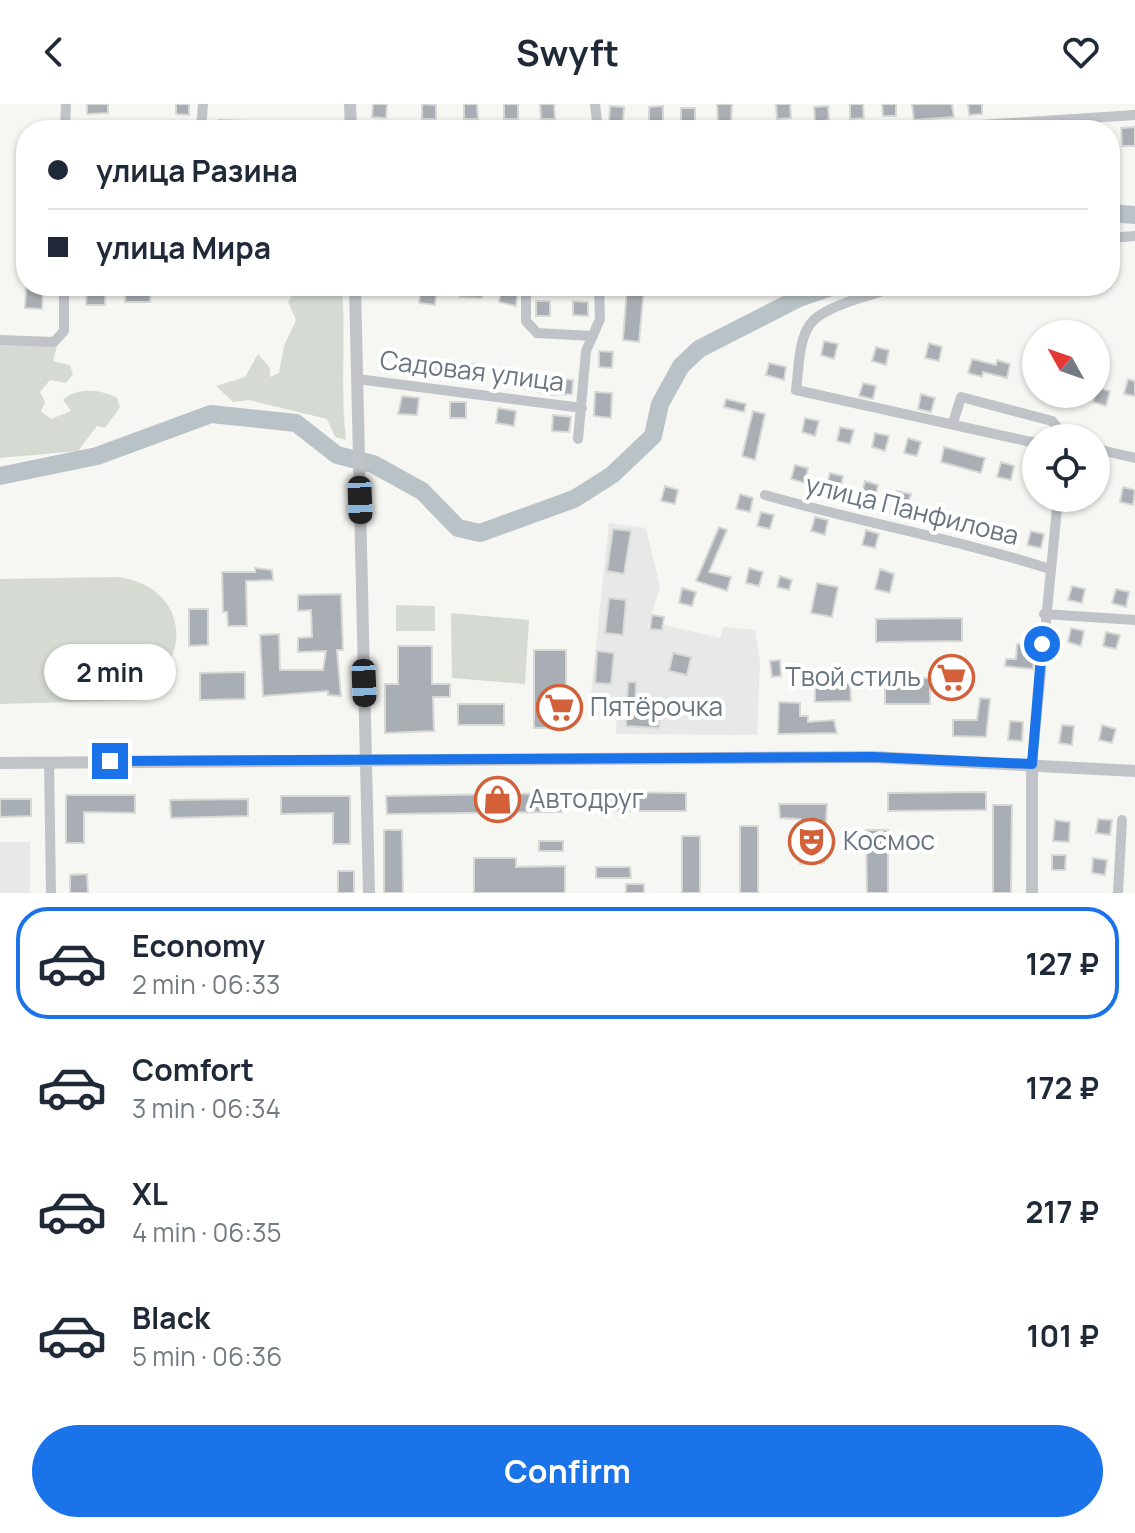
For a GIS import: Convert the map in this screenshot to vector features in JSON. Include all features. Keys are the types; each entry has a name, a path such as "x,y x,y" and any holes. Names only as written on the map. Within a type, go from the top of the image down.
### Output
{"street":[{"path":"1058,120 1135,115"},
{"path":"0,340 54,342 64,331 64,296"},
{"path":"355,296 369,893"},
{"path":"526,296 526,321 537,333 593,336"},
{"path":"578,439 586,351 600,319 599,296"},
{"path":"871,296 833,309 812,322 803,343 796,390 1022,440"},
{"name":"Садовая улица","path":"357,379 582,408"},
{"path":"953,423 961,397 1054,424"},
{"path":"1110,452 1135,458"},
{"name":"улица Панфилова","path":"765,495 867,524 969,543 1050,569"},
{"path":"1032,893 1032,764 1044,614 1056,512"},
{"path":"1044,614 1135,620"},
{"path":"0,763 366,758 873,757 1135,771"},
{"path":"49,762 51,893"},
{"path":"1118,893 1122,820"}],"shaded area":[{"path":"292,296 342,296 346,440 335,437 327,419 249,400 233,402 216,386 245,377 258,354 270,368 270,377 279,373 284,346 296,320 288,302"},
{"path":"0,345 57,346 53,361 70,365 73,374 66,383 50,380 40,392 45,402 41,411 51,419 71,411 63,400 82,391 111,395 117,398 120,407 105,428 97,426 78,451 0,458"},
{"path":"609,523 646,528 660,587 647,629 662,631 664,625 720,638 723,627 755,630 760,662 757,735 616,734 617,706 590,702"},
{"path":"117,577 138,582 155,592 167,605 174,620 176,637 173,654 148,687 148,700 0,704 0,579"},
{"path":"396,605 435,606 435,631 396,631"},
{"path":"451,613 529,620 525,684 452,678"},
{"path":"0,842 30,842 30,893 0,893"}],"building":[{"path":"87,104 108,104 108,113 87,114"},
{"path":"176,104 189,104 189,115 176,114"},
{"path":"373,104 387,104 386,118 372,117"},
{"path":"422,104 436,105 436,119 422,119"},
{"path":"464,104 477,104 478,119 464,119"},
{"path":"504,104 518,104 518,119 504,119"},
{"path":"540,104 554,104 555,119 541,119"},
{"path":"717,104 732,104 731,120 718,120"},
{"path":"776,104 790,104 791,118 777,119"},
{"path":"850,104 863,104 864,118 850,119"},
{"path":"882,104 896,104 896,116 883,116"},
{"path":"912,104 952,104 954,117 914,120"},
{"path":"968,104 982,104 982,114 969,115"},
{"path":"610,106 624,107 623,120 609,120"},
{"path":"663,106 663,120 649,120 649,107"},
{"path":"828,106 829,120 815,120 814,107"},
{"path":"681,108 695,108 695,120 681,120"},
{"path":"1135,127 1135,146 1122,146 1121,128"},
{"path":"26,296 43,296 42,309 25,308"},
{"path":"86,296 105,296 105,305 86,305"},
{"path":"125,296 150,296 150,302 125,302"},
{"path":"420,296 436,296 435,305 419,303"},
{"path":"500,296 517,296 516,306 499,302"},
{"path":"626,296 643,296 639,342 623,340"},
{"path":"536,301 550,301 550,316 536,316"},
{"path":"573,301 588,302 588,316 573,315"},
{"path":"824,341 838,344 834,359 821,355"},
{"path":"929,343 942,347 939,361 925,358"},
{"path":"876,347 889,350 886,365 872,361"},
{"path":"599,351 613,352 612,368 599,367"},
{"path":"424,359 439,360 436,375 422,374"},
{"path":"972,359 996,365 997,360 1010,364 1007,378 983,372 982,377 968,373"},
{"path":"460,362 481,365 479,380 460,379"},
{"path":"769,363 786,367 784,380 766,375"},
{"path":"504,369 573,380 572,394 553,395 502,384"},
{"path":"1128,379 1135,381 1135,396 1124,394"},
{"path":"863,383 876,386 873,399 859,396"},
{"path":"595,392 612,393 611,418 594,416"},
{"path":"921,394 935,398 931,412 918,409"},
{"path":"402,396 419,398 417,415 398,414"},
{"path":"726,399 746,404 744,412 724,407"},
{"path":"450,402 466,402 466,418 450,418"},
{"path":"498,408 516,411 514,426 496,423"},
{"path":"753,411 765,414 755,460 742,456"},
{"path":"553,415 571,417 569,432 552,431"},
{"path":"805,418 819,421 815,436 802,432"},
{"path":"840,427 854,430 850,444 837,441"},
{"path":"875,433 889,436 885,451 872,447"},
{"path":"908,438 921,442 917,456 904,453"},
{"path":"944,447 985,458 981,473 941,462"},
{"path":"1001,462 1014,466 1011,480 997,477"},
{"path":"795,465 808,468 805,483 791,479"},
{"path":"830,473 843,476 840,490 826,487"},
{"path":"865,481 878,485 875,499 861,496"},
{"path":"665,486 678,490 675,504 661,501"},
{"path":"1123,487 1135,490 1133,505 1120,502"},
{"path":"897,491 911,494 907,508 894,505"},
{"path":"740,494 753,498 750,512 736,509"},
{"path":"761,512 774,515 770,529 757,526"},
{"path":"815,517 828,520 825,535 811,531"},
{"path":"719,527 727,530 709,572 731,577 727,591 696,581"},
{"path":"613,529 631,531 624,574 607,571"},
{"path":"866,530 879,534 875,548 862,545"},
{"path":"1031,531 1044,534 1041,548 1027,545"},
{"path":"255,568 272,570 273,580 246,581 247,626 228,626 227,612 223,612 222,572 255,572"},
{"path":"749,568 763,572 759,586 746,583"},
{"path":"880,569 894,574 890,593 875,589"},
{"path":"780,576 792,580 789,590 777,587"},
{"path":"817,583 838,587 832,617 811,613"},
{"path":"1072,586 1085,589 1082,603 1068,600"},
{"path":"682,588 696,592 692,606 679,603"},
{"path":"1116,589 1129,592 1126,607 1112,603"},
{"path":"341,594 343,650 337,650 341,696 328,695 328,691 263,696 260,635 279,634 280,670 323,670 326,651 298,652 298,638 312,637 311,610 298,611 298,595"},
{"path":"609,598 626,600 623,635 605,633"},
{"path":"189,609 208,609 208,645 189,646"},
{"path":"652,615 664,617 662,630 650,629"},
{"path":"962,618 962,641 876,642 876,619"},
{"path":"1071,628 1084,631 1081,646 1068,642"},
{"path":"1106,632 1120,635 1116,649 1103,646"},
{"path":"1017,644 1036,646 1033,669 1005,666 1006,659 1016,659"},
{"path":"398,646 432,646 432,684 450,684 450,697 433,697 434,731 385,733 385,684 398,684"},
{"path":"534,650 566,650 566,728 534,728"},
{"path":"597,651 614,653 611,684 595,683"},
{"path":"673,653 691,657 687,675 669,671"},
{"path":"780,660 781,676 772,677 770,661"},
{"name":"Твой стиль","path":"939,671 966,671 966,682 939,683"},
{"path":"245,672 245,699 200,700 200,673"},
{"path":"885,678 930,678 930,704 885,704"},
{"path":"628,682 636,682 635,709 660,710 659,728 626,726"},
{"path":"815,683 850,683 851,701 815,702"},
{"path":"980,698 990,699 986,737 953,736 953,720 977,720"},
{"path":"779,702 800,703 800,716 808,716 808,722 834,720 837,733 778,734"},
{"path":"458,704 504,704 504,725 458,725"},
{"path":"1010,721 1023,722 1022,741 1008,740"},
{"path":"1062,725 1074,726 1072,745 1059,743"},
{"path":"1102,725 1116,729 1112,743 1099,740"},
{"path":"589,792 686,793 686,811 589,811"},
{"path":"986,792 986,810 888,811 888,793"},
{"path":"562,793 562,812 387,814 386,796"},
{"path":"66,795 135,795 135,813 84,812 84,843 66,843"},
{"path":"281,796 350,796 350,844 333,844 333,813 281,814"},
{"path":"0,799 31,799 31,816 0,817"},
{"path":"248,799 248,816 171,818 170,800"},
{"name":"Космос","path":"779,804 827,804 824,863 800,864 800,819 780,818"},
{"path":"993,805 1012,805 1011,893 993,893"},
{"path":"1098,819 1112,820 1110,835 1096,833"},
{"path":"1055,820 1070,822 1069,842 1053,841"},
{"path":"740,826 758,826 758,893 740,893"},
{"path":"384,830 402,830 403,893 384,893"},
{"path":"866,830 888,830 888,893 867,893"},
{"path":"682,836 700,836 700,893 682,893"},
{"path":"539,841 563,841 563,851 539,851"},
{"path":"1052,855 1066,855 1065,870 1052,870"},
{"path":"474,858 516,858 516,867 565,866 565,893 474,893"},
{"path":"1093,858 1107,860 1105,875 1092,873"},
{"path":"596,867 630,867 631,878 596,878"},
{"path":"338,871 354,871 354,893 338,893"},
{"path":"87,874 88,893 70,893 70,875"},
{"path":"626,884 644,884 644,893 626,893"}],"waterway":[{"path":"1120,214 1135,215"},
{"path":"0,476 97,456 211,414 296,423 337,455 373,464 422,491 458,528 480,533 574,499 612,475 653,436 660,404 681,366 699,349 805,296"}],"place":[{"name":"Твой стиль","path":"952,677"},
{"name":"Пятёрочка","path":"559,707"},
{"name":"Автодруг","path":"498,799"},
{"name":"Космос","path":"812,841"}],"route":[{"path":"110,761 873,757 1032,764 1042,644"}]}
